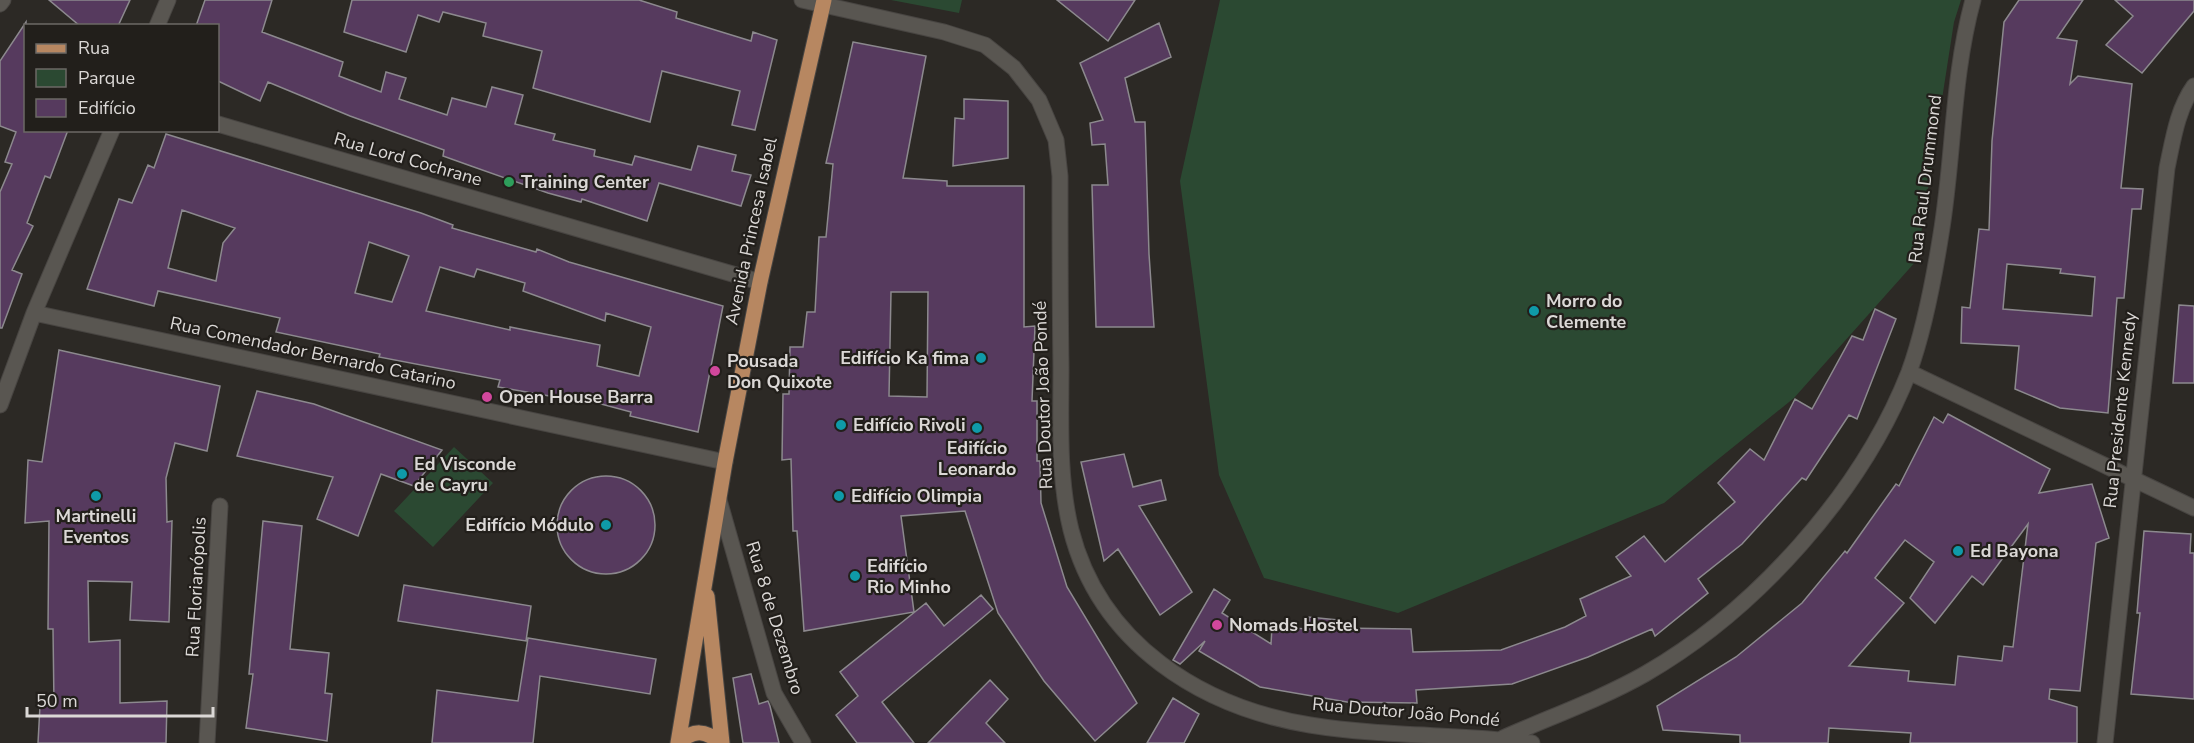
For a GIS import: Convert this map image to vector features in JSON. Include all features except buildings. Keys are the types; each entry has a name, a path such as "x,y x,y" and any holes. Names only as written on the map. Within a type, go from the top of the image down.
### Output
{"main road":[{"name":"Avenida Princesa Isabel","path":"678,743 725,462 760,282 823,2"},
{"name":"Avenida Princesa Isabel","path":"705,578 721,743"},
{"path":"678,743 688,735 698,732 709,734 721,743"}],"street":[{"path":"0,4 3,0"},
{"path":"158,24 168,0"},
{"name":"Rua Doutor João Pondé","path":"802,0 823,2 944,32 985,45 1014,68 1039,100 1056,140 1059,176 1063,485 1071,531 1087,575 1121,627 1150,657 1197,688 1249,710 1321,726 1532,743"},
{"name":"Rua Raul Drummond","path":"1501,739 1643,675 1693,644 1754,593 1808,534 1846,485 1880,433 1908,372 1918,343 1941,234 1963,37 1973,0"},
{"name":"Rua Presidente Kennedy","path":"2105,743 2132,479 2168,168 2175,131 2186,99 2194,86"},
{"name":"Rua Lord Cochrane","path":"219,124 760,282"},
{"path":"0,405 33,313 111,132"},
{"name":"Rua Comendador Bernardo Catarino","path":"33,313 725,462"},
{"path":"1908,372 2194,508"},
{"name":"Rua 8 de Dezembro","path":"719,500 774,693 803,743"},
{"name":"Rua Florianópolis","path":"207,743 220,506"}],"green space":[{"path":"891,0 962,0 959,13"},
{"name":"Morro do Clemente","path":"1220,0 1961,0 1954,22 1917,260 1794,398 1664,503 1398,613 1264,578 1219,475 1180,181"},
{"path":"454,447 493,483 433,547 394,511"}],"place":[{"name":"Training Center","path":"509,182"},
{"name":"Morro do Clemente","path":"1534,311"},
{"name":"Edifício Ka fima","path":"981,358"},
{"name":"Pousada Don Quixote","path":"715,371"},
{"name":"Open House Barra","path":"487,397"},
{"name":"Edifício Rivoli","path":"841,425"},
{"name":"Edifício Leonardo","path":"977,428"},
{"name":"Ed Visconde de Cayru","path":"402,474"},
{"name":"Martinelli Eventos","path":"96,496"},
{"name":"Edifício Olimpia","path":"839,496"},
{"name":"Edifício Módulo","path":"606,525"},
{"name":"Ed Bayona","path":"1958,551"},
{"name":"Edifício Rio Minho","path":"855,576"},
{"name":"Nomads Hostel","path":"1217,625"}]}
